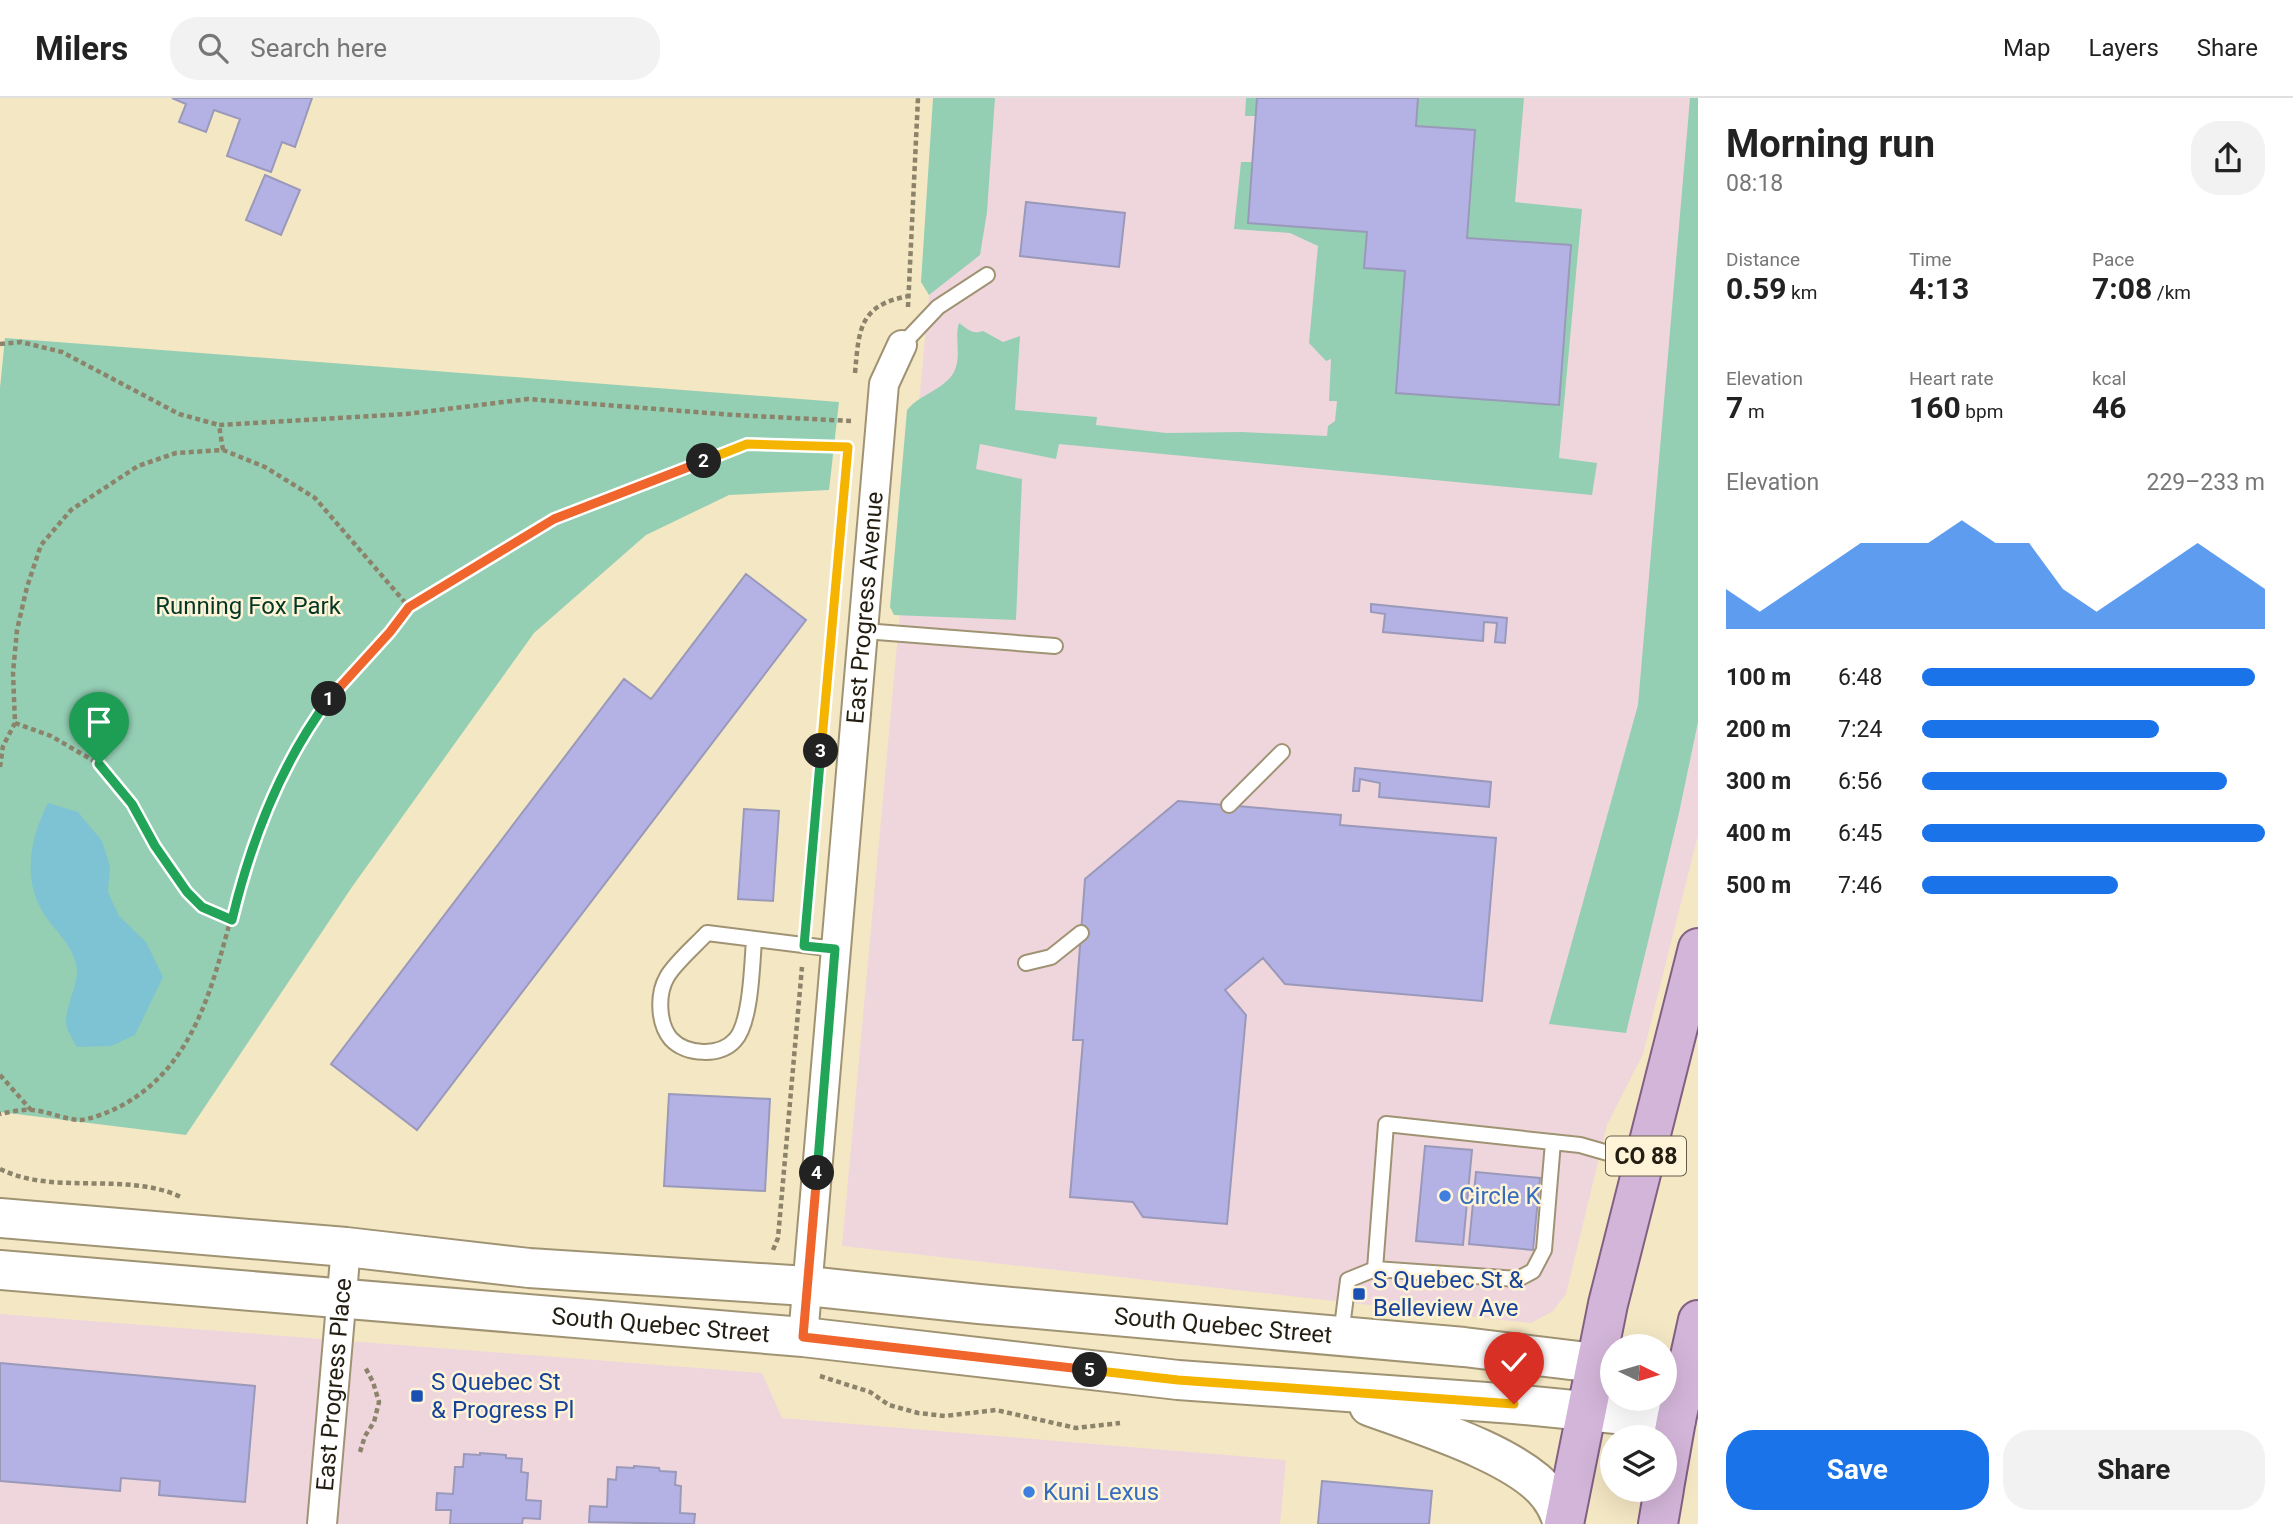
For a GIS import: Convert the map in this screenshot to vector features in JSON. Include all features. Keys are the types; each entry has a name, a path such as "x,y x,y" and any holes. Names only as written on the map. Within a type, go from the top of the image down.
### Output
{"main road":[{"name":"CO 88","path":"1609,1334 1644,1163 1698,948"},
{"name":"South Quebec Street","path":"0,1218 346,1247 529,1268 807,1286 1464,1347 1600,1364"},
{"name":"South Quebec Street","path":"0,1270 803,1337 1178,1380 1586,1410 1687,1422"},
{"path":"1677,1451 1687,1422 1683,1372 1698,1320"},
{"name":"CO 88","path":"1564,1524 1586,1410 1600,1372"},
{"path":"1324,1389 1450,1436 1513,1465 1548,1493 1564,1524"},
{"path":"1658,1524 1662,1502"}],"street":[{"name":"East Progress Avenue","path":"803,1337 884,384 902,345"},
{"name":"East Progress Place","path":"322,1524 346,1247"}],"lane":[{"path":"902,345 939,307 987,275"},
{"path":"864,631 1055,646"},
{"path":"1229,805 1282,752"},
{"path":"754,940 747,1015 736,1040 722,1050 704,1053 686,1049 671,1039 663,1023 659,999 666,977 707,933 835,949"},
{"path":"1026,963 1051,957 1081,933"},
{"path":"1375,1269 1387,1124 1580,1145 1644,1163"},
{"path":"1341,1336 1348,1280 1375,1269 1518,1279 1533,1271 1544,1250 1553,1142"}],"path":[{"path":"902,345 909,304 918,98"},
{"path":"0,344 21,342 62,352 179,414 219,425 406,414 528,399 851,421"},
{"path":"219,425 223,450"},
{"path":"0,1114 31,1110 80,1121 118,1107 154,1084 184,1049 204,1008 260,825 293,756 328,700 409,607 554,519 747,444 878,448"},
{"path":"847,460 848,447"},
{"path":"0,767 3,746 15,723 13,673 17,630 41,545 71,510 138,466 176,453 223,450 265,467 315,498 409,607"},
{"path":"15,723 51,736 99,764 132,804 155,846 187,892 202,907 232,920"},
{"path":"770,1254 778,1238 810,878"},
{"path":"0,1075 31,1110"},
{"path":"0,1169 20,1178 152,1188 182,1198"},
{"path":"358,1456 365,1436 374,1422 379,1402 373,1382 363,1364"},
{"path":"817,1374 870,1392 889,1405 918,1413 945,1416 996,1410 1076,1428 1120,1423"}],"shaded area":[{"path":"947,98 1698,98 1698,835 1643,1054 1607,1125 1566,1294 1553,1311 1531,1323 842,1246"},
{"path":"0,1314 762,1373 782,1418 1286,1460 1280,1524 0,1524"}],"green space":[{"path":"933,98 995,98 987,212 980,255 929,295 921,282"},
{"path":"1246,98 1257,98 1256,116 1245,116"},
{"path":"1418,98 1524,98 1515,202 1582,209 1559,458 1597,463 1592,495 1059,444 1056,459 980,444 976,469 1022,479 1016,620 894,615 890,607 907,410 944,383 954,372 959,323 970,331 983,331 1003,342 1020,336 1015,410 1097,417 1096,425 1166,433 1242,432 1327,436 1328,426 1335,421 1337,401 1329,401 1331,359 1326,361 1309,343 1318,246 1290,233 1234,229 1241,162 1252,162 1248,223 1367,232 1364,268 1405,271 1396,393 1559,405 1571,246 1467,238 1416,126"},
{"path":"1690,98 1698,98 1698,722 1626,1033 1549,1024 1638,705"},
{"name":"Running Fox Park","path":"5,338 839,402 829,490 729,495 646,535 534,633 352,887 186,1135 0,1112 0,388"}],"water":[{"path":"48,803 78,812 102,841 110,866 108,892 119,916 146,942 163,977 135,1035 111,1046 77,1047 67,1028 67,1015 77,976 76,963 66,943 39,906 31,877 36,832"}],"building":[{"path":"172,98 312,98 295,147 282,142 271,172 227,156 240,119 214,110 206,132 179,122 186,104"},
{"path":"1257,98 1418,98 1416,126 1475,130 1467,238 1571,245 1559,405 1396,393 1405,271 1364,268 1367,232 1248,223"},
{"path":"265,175 300,190 281,235 246,220"},
{"path":"1026,202 1125,213 1119,267 1020,256"},
{"path":"746,574 806,620 417,1130 331,1064 624,679 651,699"},
{"path":"1371,604 1507,618 1505,643 1495,642 1497,623 1484,622 1483,641 1383,632 1385,614 1371,612"},
{"path":"1355,768 1491,782 1489,807 1379,797 1380,783 1360,779 1359,791 1353,791"},
{"path":"1178,801 1341,815 1340,825 1496,838 1482,1001 1285,984 1263,958 1225,990 1246,1015 1227,1224 1143,1217 1133,1202 1070,1197 1083,1040 1073,1040 1085,879"},
{"path":"744,809 779,811 773,901 738,899"},
{"path":"669,1094 770,1099 765,1191 664,1186"},
{"path":"1425,1146 1472,1150 1463,1245 1416,1241"},
{"path":"1476,1172 1540,1178 1533,1250 1469,1244"},
{"path":"0,1363 255,1386 245,1502 159,1495 160,1481 121,1478 120,1491 0,1481"},
{"path":"480,1453 522,1459 521,1472 528,1473 526,1500 541,1501 540,1519 523,1518 522,1524 450,1524 451,1510 436,1510 437,1493 453,1494 455,1467 463,1467 464,1454"},
{"path":"634,1466 676,1472 675,1485 681,1486 680,1513 695,1514 694,1524 589,1522 590,1506 607,1507 608,1479 616,1480 617,1467"},
{"path":"1322,1481 1432,1491 1429,1524 1318,1524"}],"place":[{"name":"Circle K","path":"1445,1196"},
{"name":"S Quebec St & Belleview Ave","path":"1359,1294"},
{"name":"S Quebec St & Progress Pl","path":"417,1396"},
{"name":"Kuni Lexus","path":"1029,1492"}],"route":[{"path":"99,764 132,804 155,846 187,892 202,907 232,920 242,877 260,825 281,776 304,735 328,700 409,607 554,519 747,444 848,447 804,946 835,949 803,1337 1178,1380 1514,1404"}]}
